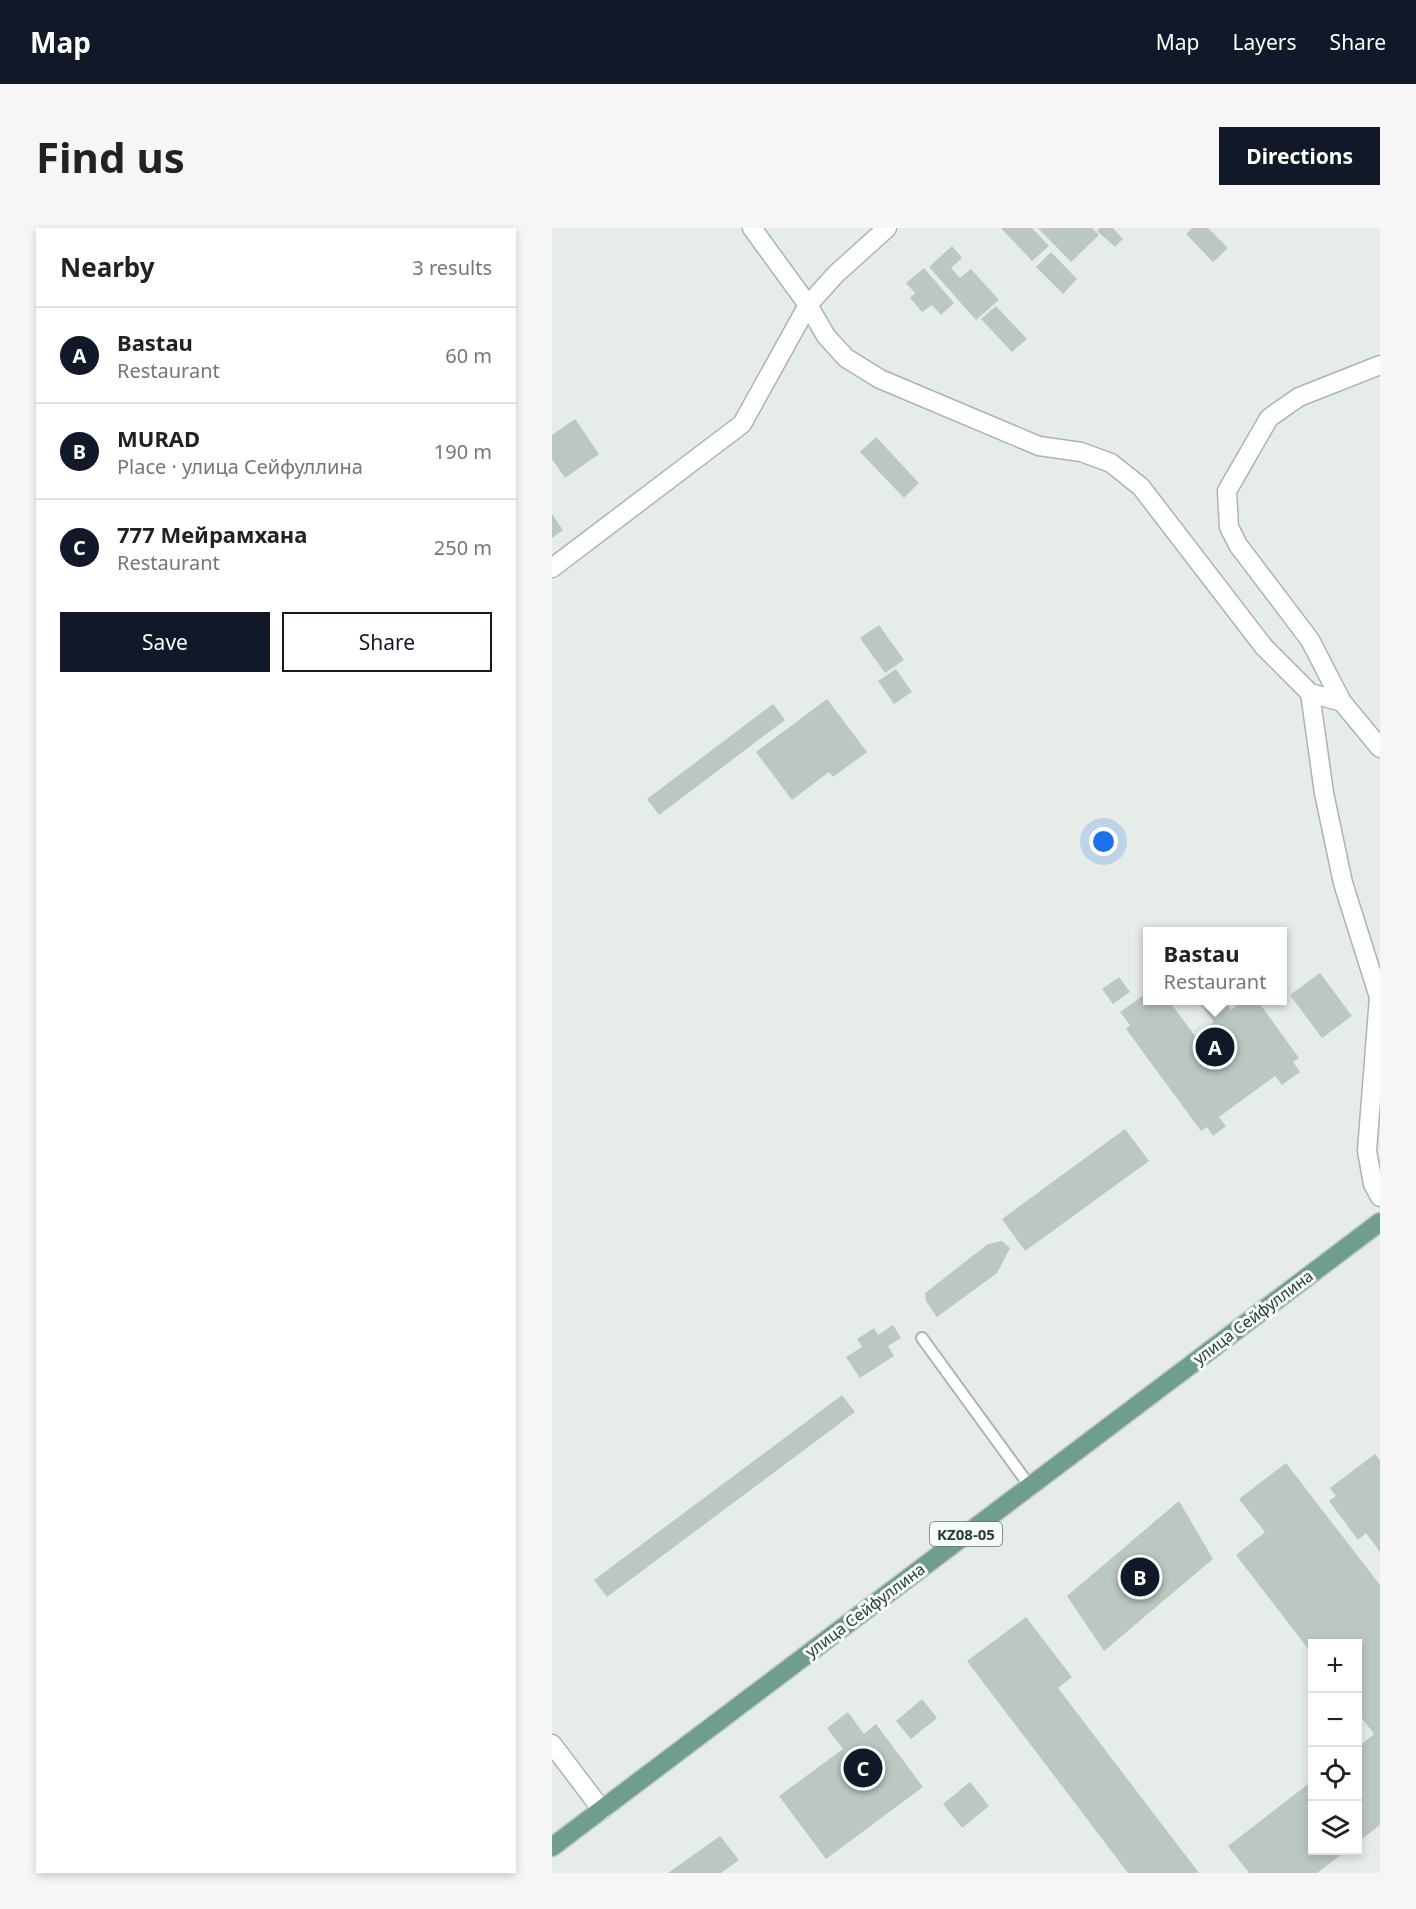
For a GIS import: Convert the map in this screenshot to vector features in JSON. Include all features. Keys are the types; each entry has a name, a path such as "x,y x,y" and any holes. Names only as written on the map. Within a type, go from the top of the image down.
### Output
{"main road":[{"name":"улица Сейфуллина","path":"552,1847 1380,1222"}],"street":[{"path":"752,228 808,305 826,336 846,358 880,379 1039,446 1081,452 1111,463 1141,487 1264,647 1310,693 1342,702"},
{"path":"552,568 742,424 808,305 836,274 887,228"},
{"path":"1380,365 1299,397 1269,418 1227,491 1229,527 1238,545 1310,640 1342,702 1380,748"},
{"path":"1310,693 1323,782 1343,883 1380,997 1367,1151 1373,1184 1380,1197"},
{"path":"552,1744 602,1810"}],"lane":[{"path":"922,1338 1029,1485"}],"building":[{"path":"1001,228 1032,228 1049,246 1032,261"},
{"path":"1038,228 1092,228 1099,235 1071,262"},
{"path":"1100,228 1113,228 1123,239 1115,247 1097,231"},
{"path":"1192,228 1208,228 1228,248 1213,262 1186,234"},
{"path":"952,246 962,258 951,268 960,278 971,269 999,300 976,320 929,267"},
{"path":"1051,252 1077,279 1063,294 1036,267"},
{"path":"924,268 954,303 941,315 932,305 922,312 910,298 915,293 906,283"},
{"path":"996,306 1027,339 1012,352 981,319"},
{"path":"575,419 599,454 565,478 552,459 552,435"},
{"path":"876,437 919,483 904,498 860,452"},
{"path":"552,514 563,530 552,538"},
{"path":"879,625 904,660 885,673 860,638"},
{"path":"896,669 912,692 894,704 878,681"},
{"path":"827,699 867,752 833,777 829,772 792,800 756,752"},
{"path":"773,704 785,720 659,815 647,799"},
{"path":"1320,973 1352,1016 1322,1038 1290,995"},
{"path":"1119,977 1130,992 1113,1004 1102,989"},
{"path":"1143,996 1143,1005 1172,1005 1195,1036 1214,1022 1201,1005 1228,1005 1231,1010 1238,1005 1261,1005 1299,1058 1293,1062 1300,1072 1282,1085 1275,1076 1219,1117 1226,1126 1213,1136 1207,1127 1201,1131 1126,1029 1130,1025 1120,1012"},
{"path":"1125,1129 1149,1161 1025,1251 1002,1219"},
{"path":"1002,1241 1010,1248 997,1273 937,1317 926,1301 925,1293 988,1244"},
{"path":"893,1325 901,1338 888,1346 894,1356 860,1378 846,1357 862,1347 857,1339 874,1328 878,1335"},
{"path":"842,1395 855,1412 607,1597 594,1580"},
{"path":"1375,1454 1380,1460 1380,1552 1366,1533 1358,1540 1329,1501 1336,1496 1330,1488"},
{"path":"1286,1463 1380,1585 1380,1825 1362,1839 1362,1744 1374,1734 1362,1718 1362,1639 1308,1639 1308,1649 1236,1555 1265,1532 1239,1499"},
{"path":"1179,1501 1213,1559 1104,1651 1067,1596"},
{"path":"1026,1617 1072,1677 1058,1688 1199,1873 1128,1873 967,1661"},
{"path":"922,1699 937,1718 911,1739 896,1721"},
{"path":"848,1712 864,1734 876,1724 923,1787 826,1859 779,1796 843,1749 827,1728"},
{"path":"970,1782 989,1806 962,1828 943,1804"},
{"path":"1308,1784 1308,1855 1340,1855 1317,1873 1249,1873 1228,1846"},
{"path":"720,1836 739,1860 721,1873 668,1873"}],"place":[{"name":"Bastau","path":"1215,1047"},
{"name":"MURAD","path":"1140,1577"},
{"name":"777 Мейрамхана","path":"863,1768"}]}
